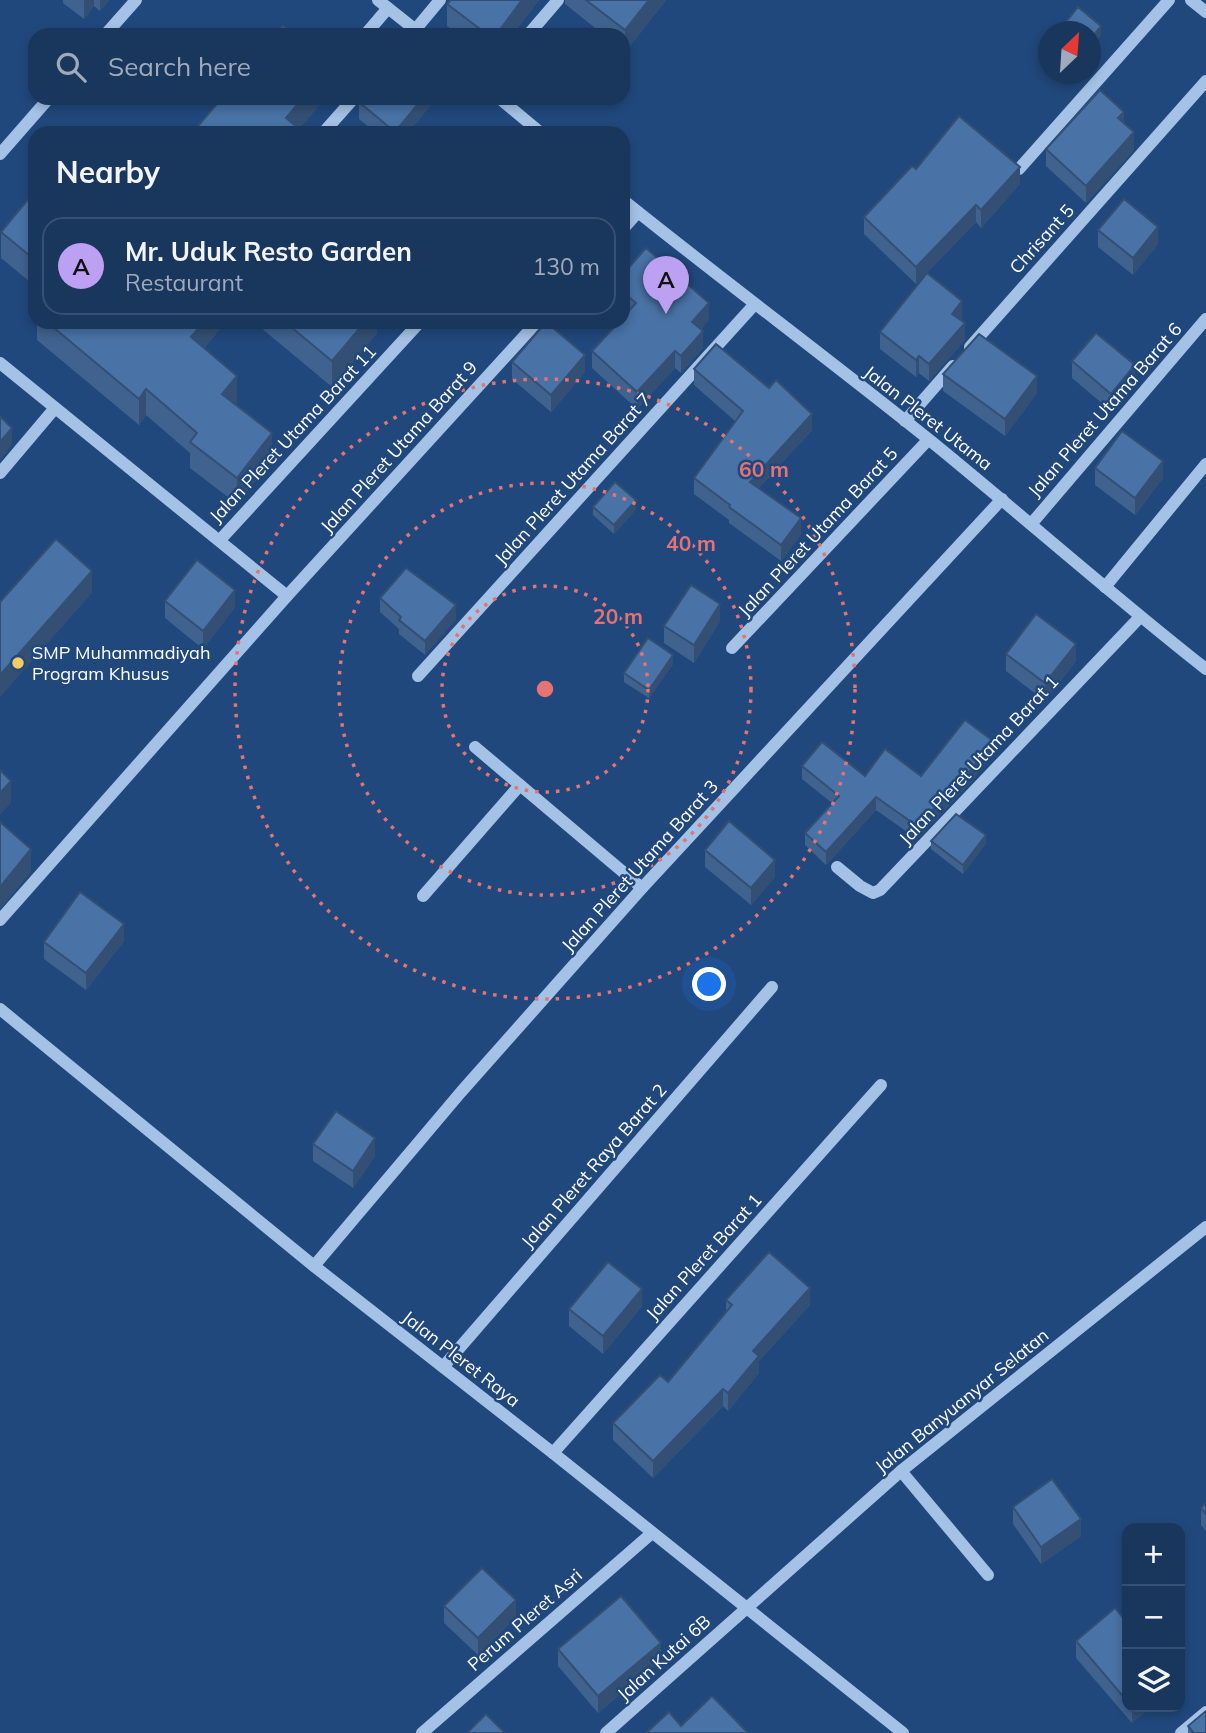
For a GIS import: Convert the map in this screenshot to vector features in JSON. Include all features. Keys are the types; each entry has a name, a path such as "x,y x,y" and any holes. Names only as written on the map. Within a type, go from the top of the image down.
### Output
{"street":[{"path":"111,28 136,0"},
{"path":"422,28 440,0"},
{"path":"534,28 558,0"},
{"path":"1019,169 1169,0"},
{"path":"1191,0 1206,12"},
{"path":"369,28 383,4 414,28"},
{"name":"Chrisant 5","path":"905,421 1206,81"},
{"path":"0,154 43,105"},
{"path":"329,126 348,105"},
{"path":"507,105 533,126"},
{"name":"Jalan Pleret Utama","path":"630,206 1032,523 1140,617 1206,669"},
{"path":"630,221 638,212"},
{"name":"Jalan Pleret Utama Barat 7","path":"418,676 754,305"},
{"name":"Jalan Pleret Utama Barat 6","path":"1032,523 1206,319"},
{"name":"Jalan Pleret Utama Barat 11","path":"219,540 414,329"},
{"name":"Jalan Pleret Utama Barat 9","path":"0,920 287,596 531,329"},
{"path":"0,363 287,596"},
{"path":"0,473 55,408"},
{"name":"Jalan Pleret Utama Barat 5","path":"732,648 928,440"},
{"path":"1105,587 1206,464"},
{"name":"Jalan Pleret Utama Barat 3","path":"314,1266 461,1092 642,888 1002,499"},
{"name":"Jalan Pleret Utama Barat 1","path":"837,867 866,890 873,893 880,890 1140,617"},
{"path":"475,747 642,888"},
{"path":"423,897 520,785"},
{"name":"Jalan Pleret Raya Barat 2","path":"443,1367 772,987"},
{"name":"Jalan Pleret Raya","path":"0,1009 314,1266 903,1733"},
{"name":"Jalan Pleret Barat 1","path":"553,1453 881,1085"},
{"name":"Jalan Banyuanyar Selatan","path":"745,1608 901,1471 1206,1227"},
{"path":"901,1471 988,1575"},
{"name":"Perum Pleret Asri","path":"422,1733 652,1533"},
{"name":"Jalan Kutai 6B","path":"606,1733 745,1608"},
{"path":"1181,1733 1206,1712"}],"building":[{"path":"451,0 522,0 501,28 479,28 447,4"},
{"path":"586,0 649,0 627,28 622,28"},
{"path":"1078,7 1095,21 1067,21"},
{"path":"1100,90 1124,112 1118,118 1134,132 1086,186 1046,149"},
{"path":"216,105 297,105 286,118 296,126 198,126"},
{"path":"363,105 417,105 400,126 388,126"},
{"path":"959,116 1020,167 981,210 976,205 916,267 864,217 912,166 916,169"},
{"path":"28,199 28,254 1,232"},
{"path":"1124,199 1158,227 1133,258 1098,230"},
{"path":"646,248 709,303 692,322 703,331 681,356 675,351 637,392 592,351 612,329 630,329 630,309 636,303 630,298 630,266"},
{"path":"927,273 962,301 952,314 965,323 929,364 919,356 916,360 880,332"},
{"path":"55,329 198,329 191,337 237,376 222,394 272,433 237,478 190,442 197,433 146,389 139,399"},
{"path":"293,329 359,329 332,361"},
{"path":"540,329 554,329 585,355 551,395 512,362"},
{"path":"1096,333 1135,365 1111,394 1072,361"},
{"path":"979,334 1037,376 1005,419 943,374"},
{"path":"716,344 769,388 776,380 812,414 750,482 801,518 781,545 694,478 743,411 694,369"},
{"path":"0,416 12,428 0,442"},
{"path":"1122,431 1163,461 1135,498 1095,468"},
{"path":"615,482 636,500 614,525 593,507"},
{"path":"56,539 92,571 0,675 0,602"},
{"path":"197,560 235,590 203,631 165,601"},
{"path":"406,568 456,605 425,641 399,620 401,617 380,598"},
{"path":"691,585 720,604 694,645 664,626"},
{"path":"1036,614 1076,644 1045,683 1006,654"},
{"path":"648,638 673,655 649,690 624,673"},
{"path":"965,720 993,741 971,770 917,826 876,797 826,852 805,833 839,796 802,766 822,742 865,776 885,749 921,776"},
{"path":"0,770 11,781 0,793"},
{"path":"956,814 986,835 963,865 931,841"},
{"path":"729,821 775,860 751,888 705,850"},
{"path":"0,822 31,849 0,887"},
{"path":"80,892 124,924 86,973 44,942"},
{"path":"336,1111 375,1138 353,1171 313,1144"},
{"path":"769,1252 810,1288 753,1351 759,1356 728,1393 723,1389 653,1461 613,1423 660,1375 668,1382 732,1305 726,1300"},
{"path":"608,1262 642,1289 603,1336 569,1309"},
{"path":"1052,1479 1081,1519 1041,1547 1013,1507"},
{"path":"482,1568 516,1600 478,1638 444,1606"},
{"path":"621,1596 661,1643 598,1696 558,1649"},
{"path":"1115,1608 1122,1617 1122,1695 1076,1641"},
{"path":"712,1696 748,1733 646,1733 669,1712 681,1726"},
{"path":"1206,1711 1206,1733 1194,1733 1188,1726"},
{"path":"486,1714 505,1733 467,1733"}],"place":[{"name":"Mr. Uduk Resto Garden","path":"666,314"},
{"name":"SMP Muhammadiyah Program Khusus","path":"18,663"}]}
